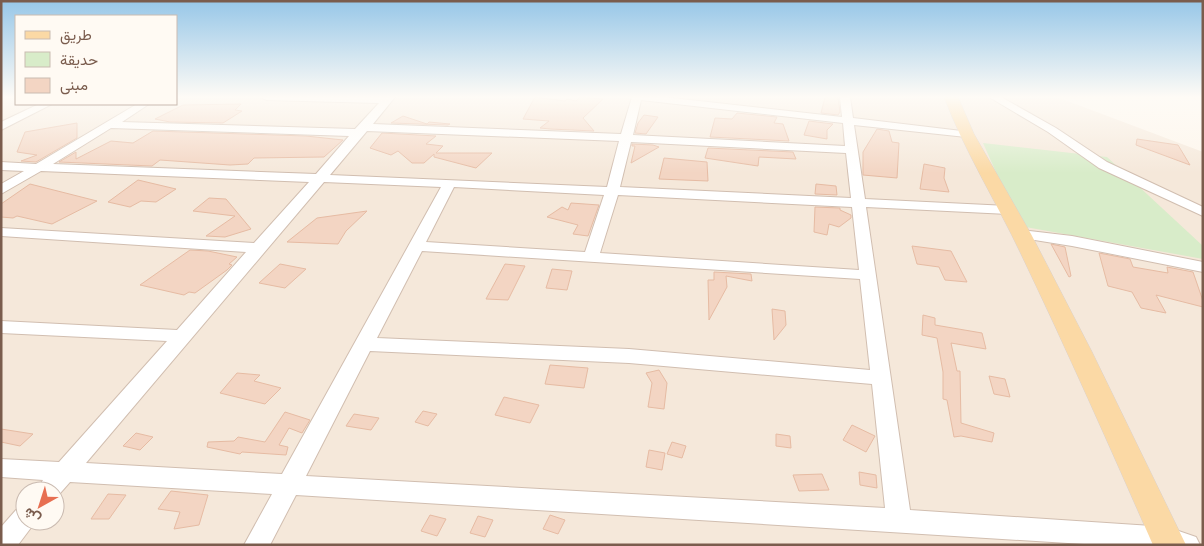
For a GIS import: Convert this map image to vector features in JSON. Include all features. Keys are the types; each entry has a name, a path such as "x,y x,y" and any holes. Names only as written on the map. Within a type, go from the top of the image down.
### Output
{"main road":[{"path":"961,122 1021,234 1175,543"}],"street":[{"path":"1,190 113,122"},
{"path":"57,481 368,122"},
{"path":"591,258 612,191 630,122"},
{"path":"848,122 899,520"},
{"path":"869,122 966,134"},
{"path":"1039,122 1103,165 1203,212"},
{"path":"109,125 626,138 852,150"},
{"path":"1,166 450,183 1008,210"},
{"path":"257,545 450,183"},
{"path":"1,232 258,248"},
{"path":"1021,234 1072,241 1203,267"},
{"path":"417,246 868,276"},
{"path":"1,327 182,336"},
{"path":"364,344 629,356 881,378"},
{"path":"1,468 899,520 1175,543"},
{"path":"2,545 15,530"}],"shaded area":[{"path":"1,122 1125,122 1203,152 1203,545 1,545"}],"green space":[{"path":"983,143 1107,157 1203,246 1203,259 1020,226"}],"building":[{"path":"434,122 450,124 448,125 391,123"},
{"path":"547,122 587,122 594,131 550,129 540,128"},
{"path":"654,122 646,134 635,133 638,123"},
{"path":"714,122 774,122 783,124 789,141 710,137"},
{"path":"808,122 833,124 827,130 827,139 804,135"},
{"path":"77,123 77,138 36,162 21,161 37,155 17,152 25,132"},
{"path":"877,129 889,131 892,142 899,143 897,178 863,175 863,152"},
{"path":"153,131 306,136 343,140 324,157 254,158 248,164 230,165 160,160 152,166 59,162 76,152 76,159 111,141 133,143"},
{"path":"382,133 436,136 426,144 443,146 436,153 492,153 476,168 434,157 434,154 424,163 412,163 398,151 391,155 370,148"},
{"path":"1137,139 1178,145 1190,165 1136,145"},
{"path":"632,144 659,147 631,163 635,146 632,146"},
{"path":"708,148 793,152 796,159 759,157 758,166 705,158"},
{"path":"664,158 707,162 708,181 659,179"},
{"path":"924,164 945,168 944,178 949,192 920,189"},
{"path":"138,180 176,189 156,202 141,201 130,207 108,202"},
{"path":"30,184 97,201 52,224 17,216 13,218 1,217 1,204"},
{"path":"816,184 836,186 837,195 815,194"},
{"path":"209,198 226,199 251,229 225,237 206,236 235,216 193,211"},
{"path":"571,203 599,205 588,236 573,234 578,225 547,217 562,207 568,210"},
{"path":"815,207 840,208 840,210 851,215 851,218 839,227 829,224 827,235 814,232"},
{"path":"367,211 346,231 338,244 287,242 317,218"},
{"path":"1051,244 1065,247 1071,276 1069,277"},
{"path":"912,246 951,251 967,282 945,280 939,267 917,264"},
{"path":"190,250 208,251 237,257 229,264 232,265 227,270 195,293 189,292 184,295 140,285"},
{"path":"1099,253 1130,259 1133,267 1168,273 1167,267 1193,272 1203,301 1203,307 1156,295 1166,313 1141,308 1132,292 1108,286"},
{"path":"280,264 306,269 285,288 259,283"},
{"path":"505,264 525,266 508,300 486,299"},
{"path":"552,269 572,271 567,290 546,288"},
{"path":"714,272 751,274 752,281 726,276 727,287 709,320 708,280 714,280"},
{"path":"772,309 785,311 786,325 774,340"},
{"path":"923,315 935,318 935,325 982,333 986,349 951,343 957,371 960,371 961,423 994,433 992,442 961,436 954,437 947,400 943,399 943,372 937,338 922,335"},
{"path":"550,365 588,368 584,388 545,384"},
{"path":"659,370 667,383 664,409 648,407 652,383 646,373"},
{"path":"237,373 260,375 254,381 281,388 265,404 220,393"},
{"path":"989,376 1005,379 1010,397 994,394"},
{"path":"504,397 539,405 530,423 495,415"},
{"path":"423,411 437,414 428,426 415,422"},
{"path":"285,412 310,420 302,433 289,428 279,445 288,447 286,455 242,452 240,454 207,447 208,442 234,441 238,437 265,442"},
{"path":"354,414 379,418 371,430 346,426"},
{"path":"852,425 875,436 866,452 843,440"},
{"path":"1,429 33,434 20,446 1,442"},
{"path":"136,433 153,437 140,450 123,446"},
{"path":"776,434 790,436 791,448 776,446"},
{"path":"672,442 686,446 682,458 667,454"},
{"path":"649,450 665,453 662,470 646,467"},
{"path":"859,472 876,475 877,488 860,485"},
{"path":"822,474 829,490 799,491 793,475"},
{"path":"171,491 208,495 199,525 174,529 180,512 158,509"},
{"path":"108,494 126,495 109,519 91,519"},
{"path":"430,515 446,519 437,536 421,531"},
{"path":"550,515 565,520 558,534 543,529"},
{"path":"478,516 493,520 485,537 470,533"}]}
